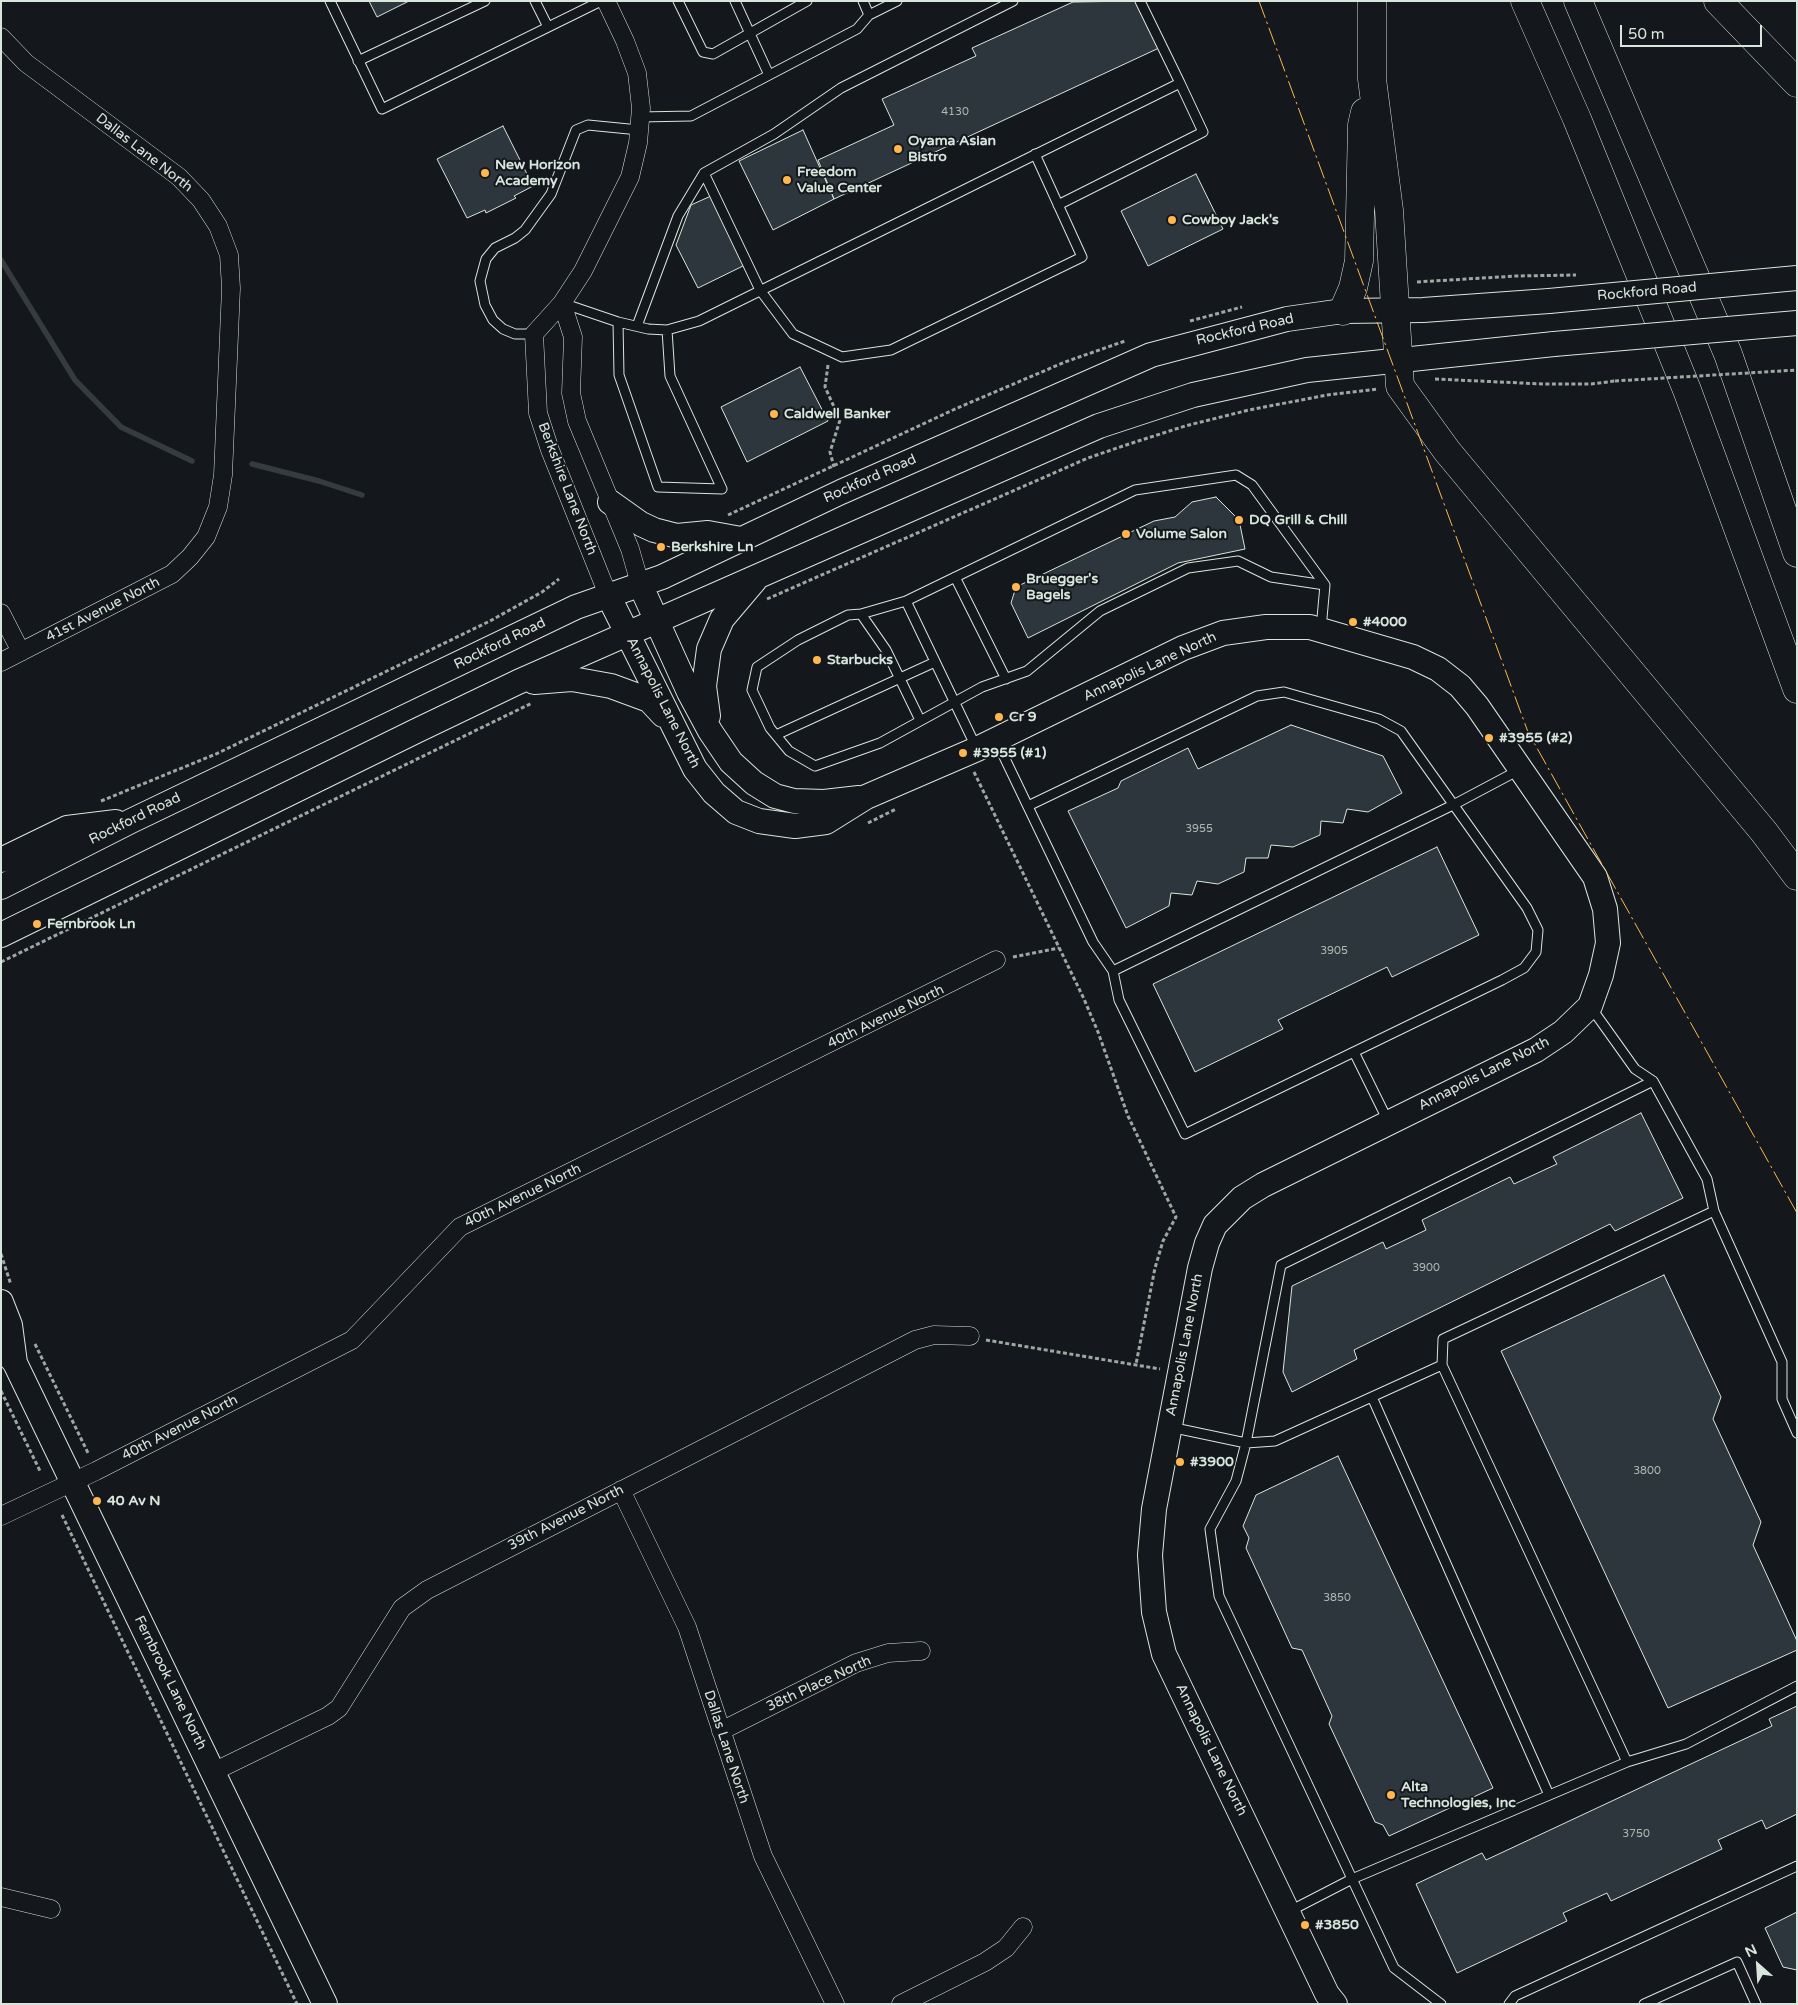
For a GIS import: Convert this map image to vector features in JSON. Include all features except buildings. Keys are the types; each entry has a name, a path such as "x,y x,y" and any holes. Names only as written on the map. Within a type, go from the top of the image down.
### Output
{"highway":[{"path":"1372,1 1372,78 1389,210 1395,284 1393,311 1400,386 1431,430 1510,528 1764,832 1797,876"},
{"path":"1525,1 1577,119 1687,390 1797,690"},
{"path":"1578,1 1728,354 1797,553"},
{"path":"1718,1 1797,83"},
{"path":"1343,311 1353,288 1359,261 1362,125 1372,78"}],"main road":[{"name":"Rockford Road","path":"1,887 131,821 576,607 662,577 741,539 1151,355 1286,319 1343,311 1393,311 1550,302 1797,278"},
{"path":"1,935 416,730 518,682 1099,426 1150,408 1193,395 1280,375 1397,360 1554,344 1797,323"},
{"path":"610,502 641,524 654,530 677,536 708,533 741,539"},
{"path":"710,731 704,686 709,649 722,619 760,574"},
{"name":"Annapolis Lane North","path":"640,584 685,684 710,731 731,762 754,783 775,796 794,801 824,802 866,797"},
{"name":"Annapolis Lane North","path":"608,595 695,769 714,793 736,812 759,821 795,826 826,822 866,797 982,753 1183,648 1223,633 1266,627 1310,627 1413,657 1438,669 1460,686 1477,706 1595,877 1605,909 1608,943 1601,975 1590,1006 1563,1032 1536,1050 1263,1184 1242,1198 1215,1225 1207,1243 1200,1268 1154,1509 1150,1555 1152,1595 1157,1626 1164,1654 1327,1994 1335,2004"},
{"path":"518,682 572,679 613,686 649,700 676,729"},
{"path":"1,860 67,828 131,821"},
{"name":"Fernbrook Lane North","path":"5,1292 10,1324 8,1354 73,1482 324,2004"}],"street":[{"path":"534,334 562,303 583,271 630,177 640,123 637,74 606,1"},
{"name":"Dallas Lane North","path":"1,37 26,63 179,177 202,200 218,226 229,255 231,288 227,394"},
{"path":"562,303 573,337 571,393 577,421 630,549 640,584"},
{"name":"Berkshire Lane North","path":"534,334 538,413 550,450 608,595"},
{"name":"41st Avenue North","path":"1,662 151,587 172,574 190,557 206,537 218,507 223,475 227,394"},
{"path":"1,613 21,652"},
{"name":"40th Avenue North","path":"1,1516 96,1471 352,1340 460,1227 996,960"},
{"name":"39th Avenue North","path":"213,1772 328,1716 339,1708 402,1608 427,1590 915,1340 934,1335 970,1336"},
{"name":"Dallas Lane North","path":"620,1490 688,1627 763,1856 835,2004"},
{"name":"38th Place North","path":"721,1731 856,1664 888,1654 921,1651"},
{"path":"1,1897 51,1909"},
{"path":"901,2004 985,1962 1006,1948 1023,1927"}],"lane":[{"path":"330,1 382,109 601,1"},
{"path":"358,61 485,1"},
{"path":"534,1 548,27"},
{"path":"678,1 703,52 713,54 807,1"},
{"path":"735,1 769,75"},
{"path":"863,1 869,15"},
{"path":"534,334 515,334 503,329 493,320 485,304 480,281 486,259 495,248 515,238 525,230 551,194 576,130 588,125 640,123 691,116 857,29 869,15 897,1"},
{"path":"637,326 678,216 704,172 774,134 840,88 1013,1"},
{"path":"1058,205 1203,132 1140,1"},
{"path":"562,303 618,322 667,330 698,321 1180,83"},
{"path":"704,172 760,290 793,334 842,357 891,350 1082,257 1035,154"},
{"path":"618,322 619,375 658,488 722,489 670,376 667,330"},
{"path":"1320,629 1326,585 1252,484 1236,475 1135,490 906,601 861,614 848,615 798,640 757,667 752,690 776,735 789,751 815,766 880,743 955,701 1006,678 1027,671 1100,611 1188,568 1238,561 1271,577 1326,585"},
{"path":"955,577 1006,678"},
{"path":"906,601 982,753 1028,806 1093,942 1113,971 1119,1000 1185,1134 1502,980 1524,968 1536,952 1538,930 1527,908 1402,730 1379,719 1284,692 1257,696 1028,806"},
{"path":"861,614 886,650 920,720"},
{"path":"776,735 936,662"},
{"path":"1113,971 1455,804 1520,769"},
{"path":"1590,1006 1635,1069 1653,1081 1707,1179 1714,1211 1782,1362 1782,1399 1797,1433"},
{"path":"1354,1052 1388,1123"},
{"path":"1441,2004 1394,1968 1219,1596 1210,1529 1236,1481 1246,1443 1281,1265 1653,1081"},
{"path":"1627,1762 1442,1366 1443,1339 1714,1211"},
{"path":"1170,1426 1246,1443 1275,1441 1442,1366"},
{"path":"1372,1397 1550,1795"},
{"path":"1288,1912 1352,1879 1627,1762 1686,1744 1797,1686"},
{"path":"1509,2004 1515,1996 1797,1866"},
{"path":"1644,2004 1737,1962 1756,2004"}],"path":[{"path":"1420,281 1576,275"},
{"path":"830,352 825,387 840,420 830,452 834,467"},
{"path":"1430,380 1553,384 1797,370"},
{"path":"764,601 1088,458 1131,443 1249,410 1327,395 1378,389"},
{"path":"100,802 216,754 490,621 542,592 559,579"},
{"path":"1,962 537,700"},
{"path":"982,753 1059,948 1098,1032 1128,1116 1176,1217 1163,1241 1155,1268 1136,1364"},
{"path":"996,960 1059,948"},
{"path":"1,1254 5,1292"},
{"path":"970,1336 1180,1373"},
{"path":"56,1389 96,1471"},
{"path":"1,1391 40,1471"},
{"path":"62,1515 297,2004"}],"waterway":[{"path":"1,260 75,380 121,427 192,461"},
{"path":"252,464 319,481 362,495"}],"power":[{"path":"1259,1 1528,732 1797,1213"}],"place":[{"name":"Oyama Asian Bistro","path":"898,149"},
{"name":"New Horizon Academy","path":"485,173"},
{"name":"Freedom Value Center","path":"787,180"},
{"name":"Cowboy Jack's","path":"1172,220"},
{"name":"Caldwell Banker","path":"774,414"},
{"name":"DQ Grill & Chill","path":"1239,520"},
{"name":"Volume Salon","path":"1126,534"},
{"name":"Berkshire Ln","path":"661,547"},
{"name":"Bruegger's Bagels","path":"1016,587"},
{"name":"#4000","path":"1353,622"},
{"name":"Starbucks","path":"817,660"},
{"name":"Cr 9","path":"999,717"},
{"name":"#3955 (#2)","path":"1489,738"},
{"name":"#3955 (#1)","path":"963,753"},
{"name":"Fernbrook Ln","path":"37,924"},
{"name":"#3900","path":"1180,1462"},
{"name":"40 Av N","path":"97,1501"},
{"name":"Alta Technologies, Inc","path":"1391,1795"},
{"name":"#3850","path":"1305,1925"}]}
